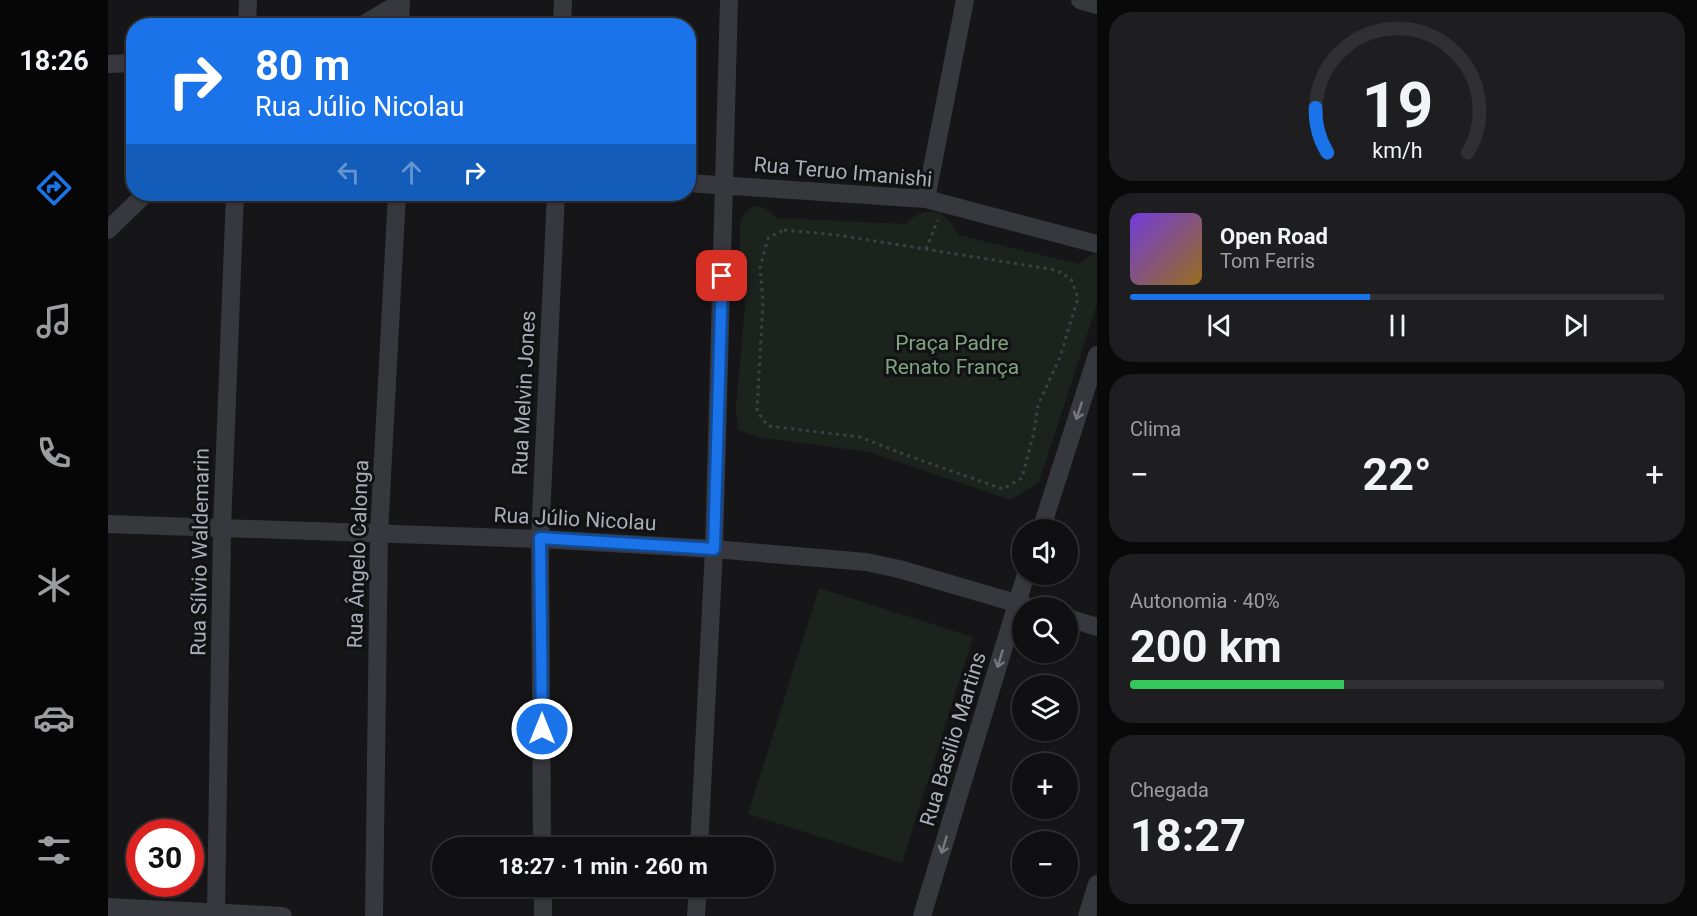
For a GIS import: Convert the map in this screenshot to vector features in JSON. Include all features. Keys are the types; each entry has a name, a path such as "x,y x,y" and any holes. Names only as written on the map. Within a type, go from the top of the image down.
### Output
{"street":[{"path":"247,18 248,0"},
{"path":"562,18 563,0"},
{"path":"700,837 714,549 729,0"},
{"path":"926,199 965,0"},
{"path":"1080,0 1097,5"},
{"path":"373,18 401,1"},
{"path":"400,18 401,1"},
{"path":"108,64 126,63"},
{"name":"Rua Teruo Imanishi","path":"696,183 926,199 1097,243"},
{"path":"108,230 138,201"},
{"name":"Rua Sílvio Waldemarin","path":"216,912 222,528 235,201"},
{"name":"Rua Ângelo Calonga","path":"374,916 379,533 397,201"},
{"name":"Rua Melvin Jones","path":"543,837 540,538 556,201"},
{"path":"1045,519 1097,355"},
{"name":"Rua Júlio Nicolau","path":"108,524 540,538 714,549 866,562 899,569 1012,601"},
{"path":"1078,621 1097,627"},
{"name":"Rua Basilio Martins","path":"922,916 1012,644"},
{"path":"1087,916 1097,884"},
{"path":"543,897 543,916"},
{"path":"696,916 697,897"},
{"path":"108,907 283,916"}],"path":[{"path":"926,199 939,218 926,249"},
{"path":"784,230 837,235 926,249 1056,270 1071,279 1078,298 1060,357 1038,405 1034,432 1022,478 1003,489 860,437 768,426 757,411 763,302 760,268 768,238 784,230"}],"green space":[{"name":"Praça Padre Renato França","path":"758,206 777,218 905,224 920,213 935,212 948,219 958,235 1079,264 1097,254 1097,304 1039,482 1011,500 869,452 757,437 738,430 736,408 747,283 740,259 740,223 744,213"},
{"path":"819,588 973,637 902,863 748,814"}],"route":[{"path":"542,729 540,538 714,549 722,276"}]}
